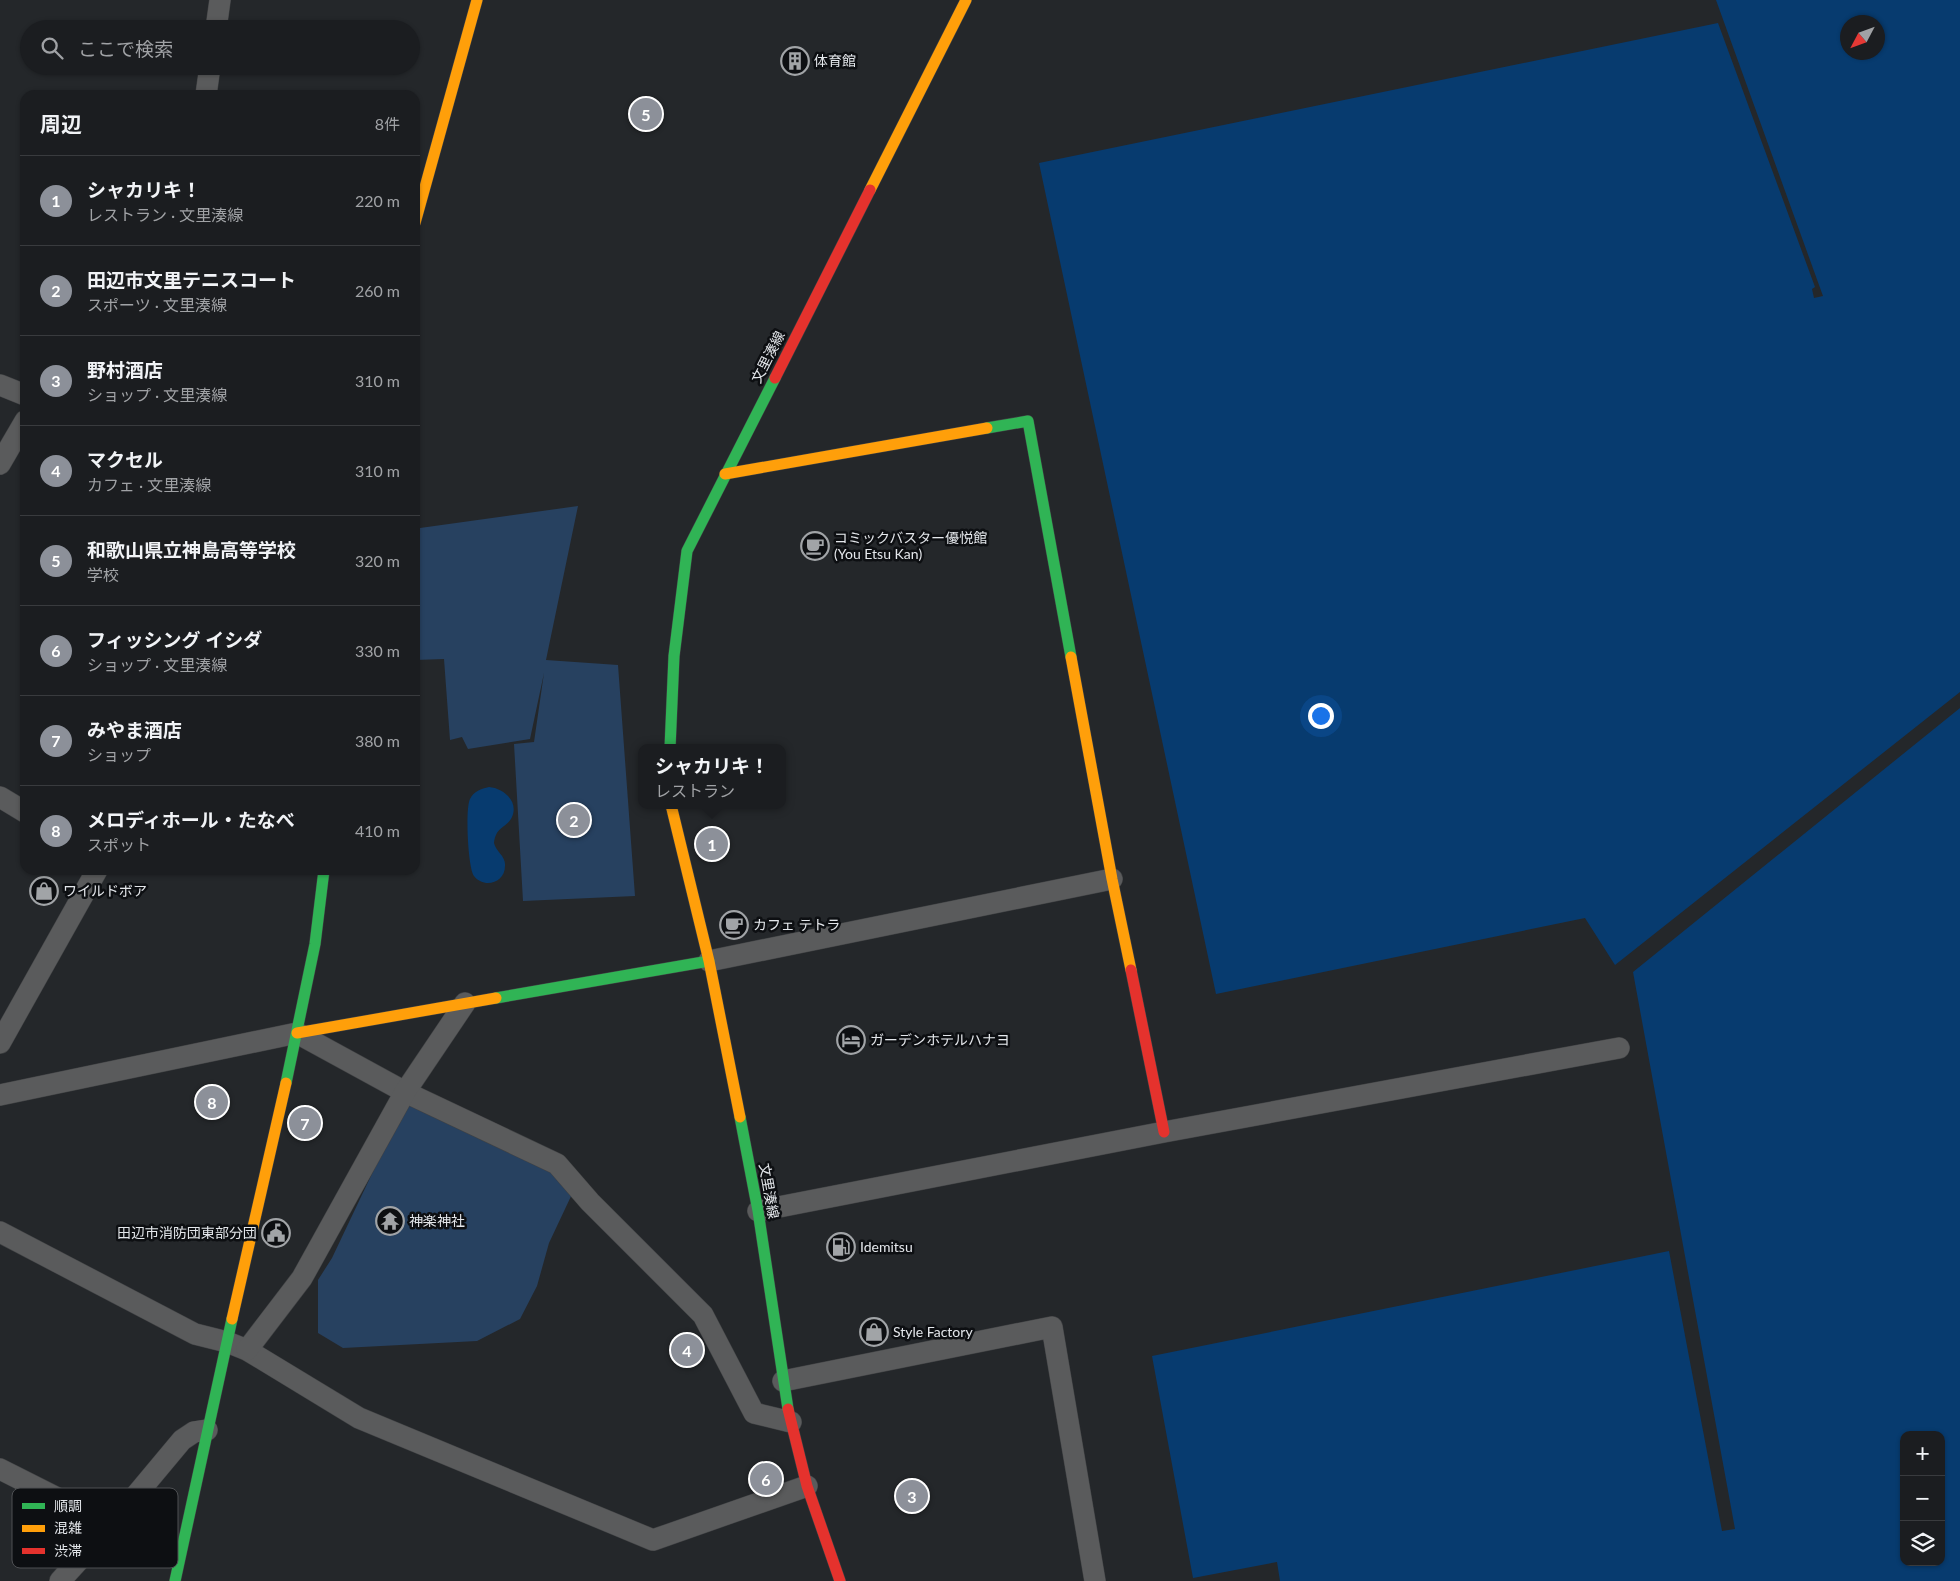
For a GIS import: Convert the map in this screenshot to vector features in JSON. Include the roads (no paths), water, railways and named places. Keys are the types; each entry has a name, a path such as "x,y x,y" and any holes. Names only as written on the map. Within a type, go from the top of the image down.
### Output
{"street":[{"path":"217,20 220,0"},
{"path":"420,191 477,0"},
{"name":"文里湊線","path":"670,744 674,656 687,551 966,0"},
{"path":"207,90 209,75"},
{"path":"0,385 20,393"},
{"path":"725,474 1028,422 1112,879 1164,1132"},
{"path":"0,464 20,430"},
{"path":"0,797 20,809"},
{"name":"文里湊線","path":"673,809 709,961 758,1211 783,1381 791,1422 807,1486 840,1581"},
{"path":"0,1043 94,875"},
{"path":"178,1567 297,1033 321,910 324,875"},
{"path":"0,1095 297,1033 709,961 1112,879"},
{"path":"247,1350 302,1278 405,1092 465,1003"},
{"path":"297,1033 405,1092 557,1164 590,1202 703,1316 754,1413 791,1422"},
{"path":"758,1211 1164,1132 1619,1048"},
{"path":"0,1232 195,1334 227,1342 247,1350 359,1418 653,1540 807,1486"},
{"path":"783,1381 1052,1327 1095,1581"},
{"path":"141,1488 182,1440 194,1432 207,1430"},
{"path":"0,1469 37,1488"},
{"path":"60,1581 72,1568"},
{"path":"175,1581 178,1568"}],"place":[{"name":"体育館","path":"795,61"},
{"name":"和歌山県立神島高等学校","path":"646,114"},
{"name":"コミックバスター優悦館 (You Etsu Kan)","path":"815,546"},
{"name":"田辺市文里テニスコート","path":"574,820"},
{"name":"シャカリキ！","path":"712,844"},
{"name":"ワイルドボア","path":"44,891"},
{"name":"カフェ テトラ","path":"734,925"},
{"name":"ガーデンホテルハナヨ","path":"851,1040"},
{"name":"メロディホール・たなべ","path":"212,1102"},
{"name":"みやま酒店","path":"305,1123"},
{"name":"神楽神社","path":"390,1221"},
{"name":"田辺市消防団東部分団","path":"276,1233"},
{"name":"Idemitsu","path":"841,1247"},
{"name":"Style Factory","path":"874,1332"},
{"name":"マクセル","path":"687,1350"},
{"name":"フィッシング イシダ","path":"766,1479"},
{"name":"野村酒店","path":"912,1496"}]}
